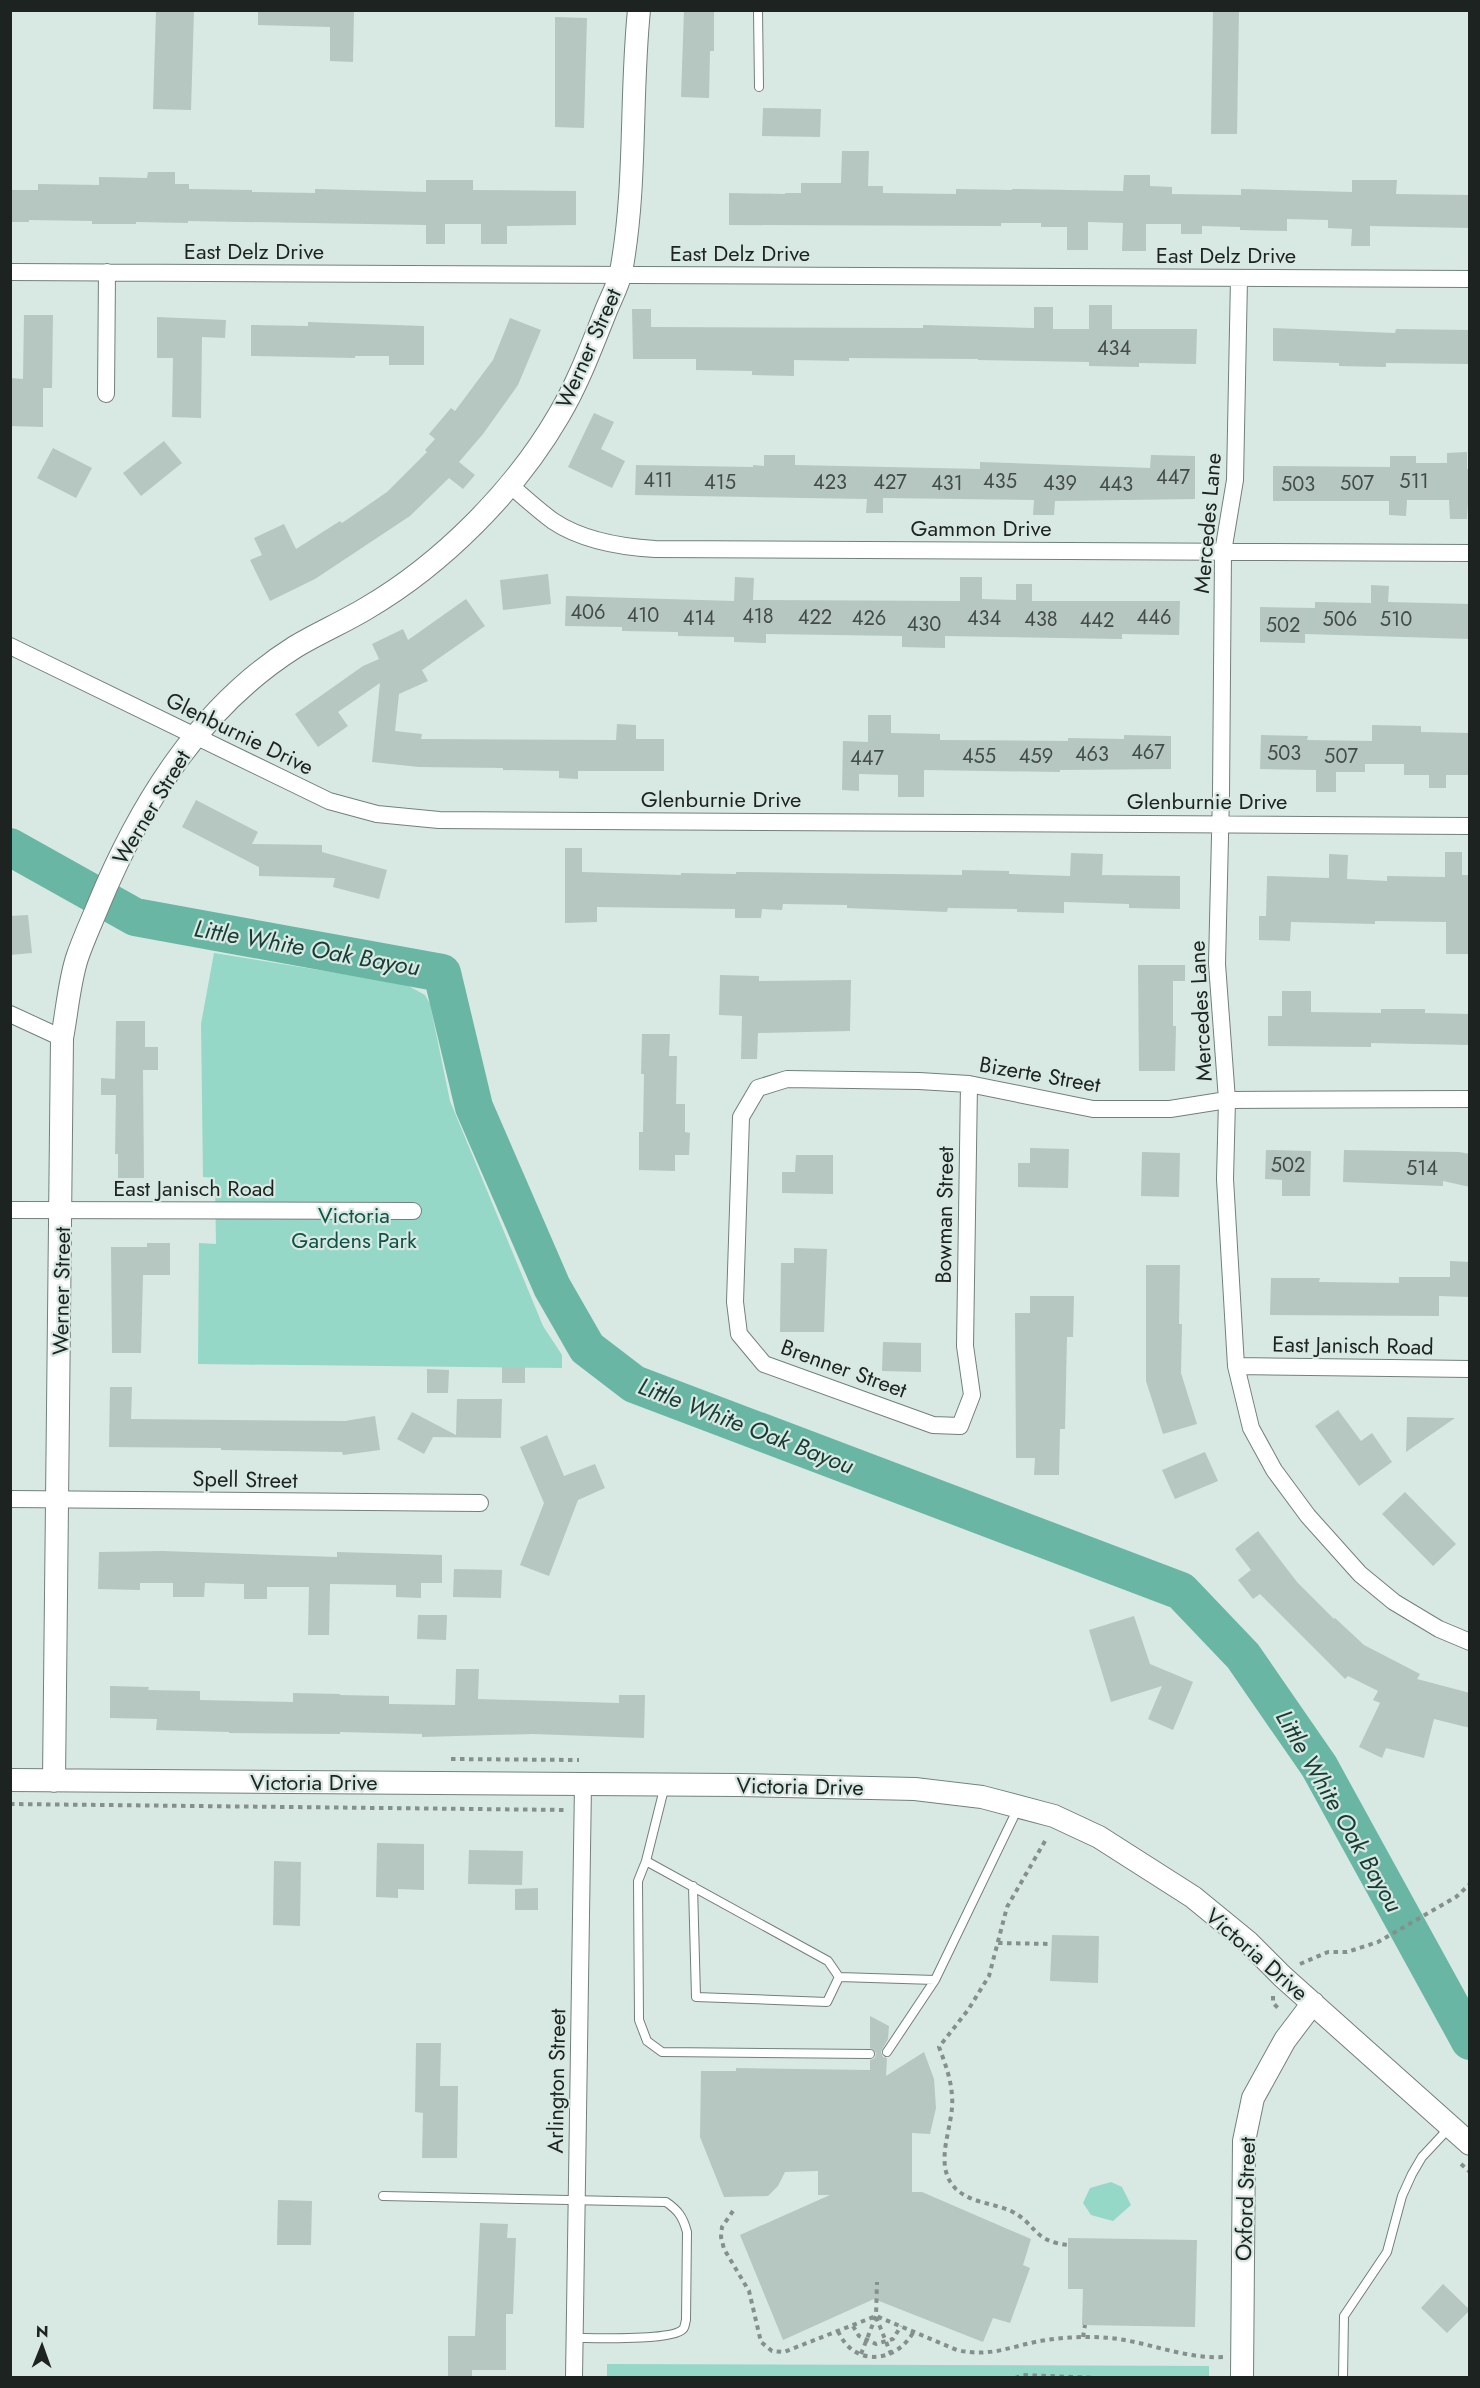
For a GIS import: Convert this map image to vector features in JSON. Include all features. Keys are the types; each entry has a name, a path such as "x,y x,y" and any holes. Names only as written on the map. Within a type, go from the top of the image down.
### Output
{"street":[{"name":"Werner Street","path":"54,1780 59,1500 62,1038 76,960 113,869 165,774 194,736 239,689 294,647 368,608 421,572 468,529 510,485 558,417 580,375 620,275 633,170 635,58 639,10"},
{"name":"East Delz Drive","path":"10,272 1470,279"},
{"path":"106,394 107,272"},
{"name":"Mercedes Lane","path":"1239,278 1235,480 1223,552 1221,824 1217,964 1227,1100 1225,1179 1236,1366 1251,1428 1274,1470 1308,1516 1360,1574 1394,1602 1438,1629 1470,1642"},
{"name":"Gammon Drive","path":"510,485 554,521 584,535 622,547 1470,553"},
{"name":"Glenburnie Drive","path":"10,646 329,801 387,815 451,820 1470,826"},
{"path":"10,1014 62,1038"},
{"name":"Bizerte Street","path":"739,1165 741,1117 758,1088 787,1079 969,1084 1093,1109 1170,1109 1227,1100 1470,1099"},
{"name":"Bowman Street","path":"965,1346 969,1084"},
{"name":"Brenner Street","path":"739,1165 735,1302 737,1323 739,1334 764,1364 933,1425 960,1426 972,1395 965,1346"},
{"name":"East Janisch Road","path":"10,1210 413,1211"},
{"name":"East Janisch Road","path":"1236,1366 1470,1369"},
{"name":"Spell Street","path":"10,1499 480,1503"},
{"name":"Victoria Drive","path":"10,1780 665,1784 915,1789 982,1797 1054,1816 1099,1837 1193,1897 1248,1942 1470,2144"},
{"name":"Arlington Street","path":"574,2378 583,1784"},
{"name":"Oxford Street","path":"1242,2367 1244,2141 1246,2130 1253,2098 1270,2064 1313,2003"}],"lane":[{"path":"758,10 759,87"},
{"path":"665,1784 646,1861 638,1881 639,2020 647,2041 662,2052 870,2054"},
{"path":"887,2052 935,1980 1019,1807"},
{"path":"646,1861 828,1961 839,1977"},
{"path":"693,1886 696,1998 827,2002 839,1977"},
{"path":"839,1977 935,1980"},
{"path":"1343,2378 1344,2316 1387,2252 1402,2196 1412,2174 1422,2157 1451,2127"},
{"path":"383,2196 666,2202 676,2209 683,2218 687,2232 686,2309 683,2329 673,2335 575,2338"}],"path":[{"path":"10,1804 568,1810"},
{"path":"1045,1841 1007,1907 989,1976 968,2010 939,2047 952,2096 952,2118 945,2149 945,2169 949,2180 966,2196 1013,2212 1047,2240 1068,2245"},
{"path":"1298,1965 1328,1952 1347,1952 1378,1942 1456,1898 1470,1884"},
{"path":"998,1942 1052,1944"},
{"path":"1273,2003 1278,2008"},
{"path":"733,2211 722,2227 722,2243 749,2291 761,2342 772,2351 784,2352 876,2316 957,2350 978,2354 992,2353 1046,2340 1083,2337 1111,2338 1185,2355 1217,2357 1242,2367"},
{"path":"861,2354 876,2316 877,2282"},
{"path":"876,2316 891,2354"},
{"path":"1083,2337 1084,2325"},
{"path":"853,2326 859,2336 876,2344 886,2342 898,2333 901,2326"},
{"path":"838,2331 847,2345 861,2354 879,2357 891,2354 908,2342 914,2331"},
{"path":"1015,2378 1023,2375 1098,2378"}],"green space":[{"name":"Victoria Gardens Park","path":"214,953 405,984 425,995 430,1004 450,1101 543,1326 562,1355 562,1368 198,1364 199,1243 216,1244 215,1178 203,1177 201,1024"},
{"path":"1111,2182 1122,2187 1131,2205 1113,2221 1091,2215 1083,2203 1090,2188"},
{"path":"607,2364 1209,2366 1209,2377 607,2378"}],"building":[{"path":"156,10 194,10 191,110 153,109"},
{"path":"258,10 354,10 353,62 330,61 330,27 258,25"},
{"path":"684,10 714,10 714,51 710,51 709,98 681,97"},
{"path":"1213,10 1239,10 1237,134 1211,134"},
{"path":"555,17 587,18 584,128 555,127"},
{"path":"763,108 821,109 820,137 762,136"},
{"path":"842,151 869,151 868,186 883,186 883,193 956,194 956,189 1123,191 1124,175 1150,175 1150,186 1172,187 1172,194 1241,195 1241,189 1352,192 1352,180 1397,180 1396,194 1470,195 1470,228 1370,226 1370,246 1351,246 1352,229 1328,228 1328,220 1287,219 1287,231 1202,226 1202,234 1181,234 1181,224 1146,224 1146,251 1122,251 1123,223 1088,222 1088,250 1067,250 1067,227 1041,227 1041,223 1001,223 1001,226 729,225 729,193 801,193 801,183 841,183"},
{"path":"148,172 175,172 175,184 189,184 189,189 252,190 252,192 315,193 315,189 426,192 426,180 473,180 473,190 576,191 576,225 507,226 507,244 481,244 481,224 445,224 445,244 426,244 426,225 188,221 188,223 136,222 136,224 29,220 29,222 10,222 10,190 38,190 38,184 99,185 99,177 147,178"},
{"path":"1089,305 1112,305 1112,329 1197,329 1196,364 1139,363 1139,367 1089,366 1089,362 849,358 849,361 794,360 794,376 752,375 752,371 696,370 696,359 633,359 632,309 651,309 651,327 923,328 923,325 1034,328 1034,307 1053,307 1053,329 1089,329"},
{"path":"24,315 53,315 52,388 43,388 43,427 10,426 10,378 23,379"},
{"path":"157,317 226,320 225,338 202,337 201,418 172,417 173,358 157,358"},
{"path":"510,318 541,330 518,385 483,434 459,462 475,475 463,489 449,478 410,516 315,579 270,601 250,560 262,555 254,538 284,524 296,549 340,521 342,523 387,492 427,452 425,450 435,439 429,434 451,408 455,411 493,360"},
{"path":"308,322 424,326 424,365 389,365 389,356 355,356 355,358 251,356 251,325 308,326"},
{"path":"1273,328 1395,333 1396,329 1470,330 1470,364 1386,363 1386,367 1273,361"},
{"path":"594,413 614,422 601,449 625,461 612,488 568,467"},
{"path":"164,441 182,463 141,496 123,473"},
{"path":"53,448 92,468 76,498 37,478"},
{"path":"1467,452 1467,469 1470,469 1467,519 1450,519 1449,500 1407,500 1406,516 1389,515 1389,501 1273,501 1273,466 1390,467 1390,456 1416,456 1416,463 1447,463 1447,453"},
{"path":"764,455 795,455 795,465 980,469 980,462 1150,468 1151,455 1195,456 1195,499 1055,501 1054,515 1033,515 1034,500 883,498 883,513 866,513 867,499 635,495 636,465 753,467 753,465 764,466"},
{"path":"548,574 551,604 503,610 500,580"},
{"path":"735,577 754,578 753,600 960,601 960,577 982,577 982,599 1016,600 1016,584 1032,584 1032,601 1180,601 1179,635 1122,634 1122,639 945,636 945,648 902,647 902,636 766,634 766,643 734,642 734,637 678,636 678,632 622,631 622,627 565,626 566,596 734,601"},
{"path":"1371,585 1389,586 1388,602 1470,604 1470,639 1305,634 1305,643 1260,642 1260,607 1315,608 1315,602 1371,603"},
{"path":"466,599 485,626 422,670 428,681 399,694 395,731 422,734 421,739 616,740 617,724 636,725 636,739 664,739 664,771 578,771 578,779 559,778 559,771 419,767 372,762 380,683 338,712 348,726 318,747 295,714 363,666 379,659 372,644 403,629 408,640"},
{"path":"868,715 891,715 891,733 940,734 940,740 1068,741 1068,738 1124,739 1124,735 1171,736 1171,769 1060,770 1060,772 924,770 924,797 898,797 898,775 859,774 859,791 842,790 843,741 868,742"},
{"path":"1372,725 1421,726 1421,732 1470,733 1470,775 1446,775 1446,788 1429,788 1429,775 1404,775 1404,764 1365,764 1365,772 1336,772 1336,792 1316,792 1316,770 1260,769 1261,735 1308,736 1307,740 1372,741"},
{"path":"196,800 258,832 252,844 322,845 322,852 387,870 379,899 333,887 335,878 259,876 259,867 182,827"},
{"path":"565,848 582,848 582,872 681,875 681,873 736,874 736,872 962,875 962,870 1070,876 1071,853 1103,854 1102,875 1180,876 1180,909 1129,908 1129,904 1064,902 1064,913 1017,912 1017,909 948,908 947,912 847,908 847,905 783,904 782,910 762,909 761,918 735,918 735,909 597,907 597,922 565,923"},
{"path":"1445,852 1462,852 1462,875 1470,875 1470,954 1446,954 1446,922 1375,921 1375,924 1291,922 1290,941 1259,940 1259,916 1266,916 1267,876 1329,878 1329,854 1348,855 1347,879 1387,881 1387,876 1445,877"},
{"path":"28,915 32,953 10,955 10,916"},
{"path":"1138,965 1185,965 1185,981 1173,981 1173,1026 1176,1026 1175,1071 1139,1071"},
{"path":"720,975 759,976 759,981 851,980 850,1031 758,1033 757,1059 741,1059 742,1016 719,1015"},
{"path":"1282,991 1311,991 1311,1012 1381,1013 1381,1009 1425,1009 1425,1013 1470,1014 1470,1045 1371,1043 1371,1047 1268,1046 1268,1016 1282,1016"},
{"path":"116,1021 145,1021 145,1047 158,1047 158,1070 143,1070 144,1178 118,1178 118,1154 115,1154 116,1095 101,1095 101,1078 115,1079"},
{"path":"642,1034 670,1034 669,1056 677,1056 676,1104 685,1104 685,1132 690,1133 689,1155 675,1155 675,1171 639,1170 639,1132 643,1132"},
{"path":"1030,1148 1069,1149 1068,1188 1018,1187 1018,1163 1030,1163"},
{"path":"1266,1150 1311,1151 1310,1196 1282,1196 1282,1180 1265,1179"},
{"path":"1344,1150 1470,1154 1470,1187 1443,1181 1443,1186 1343,1182"},
{"path":"1142,1152 1180,1153 1179,1197 1141,1196"},
{"path":"796,1155 833,1155 833,1194 782,1193 782,1172 795,1172"},
{"path":"147,1243 170,1243 170,1275 143,1275 141,1353 112,1353 111,1247 147,1247"},
{"path":"794,1248 827,1249 824,1332 780,1332 781,1263 794,1263"},
{"path":"1450,1261 1470,1262 1470,1297 1439,1296 1439,1316 1270,1315 1271,1278 1320,1278 1319,1282 1399,1283 1399,1277 1450,1277"},
{"path":"1146,1265 1180,1265 1181,1373 1197,1424 1163,1434 1146,1381"},
{"path":"1030,1296 1074,1296 1073,1337 1067,1337 1065,1429 1060,1429 1059,1475 1034,1475 1035,1458 1016,1458 1015,1313 1030,1313"},
{"path":"883,1342 921,1343 921,1372 882,1371"},
{"path":"502,1367 525,1367 525,1383 502,1383"},
{"path":"427,1369 449,1370 448,1393 427,1393"},
{"path":"110,1387 132,1387 131,1419 345,1421 375,1416 380,1450 343,1455 342,1452 109,1447"},
{"path":"457,1399 502,1399 501,1438 433,1437 424,1454 397,1439 412,1412 456,1435"},
{"path":"1338,1410 1361,1441 1372,1433 1392,1462 1359,1486 1315,1426"},
{"path":"1407,1417 1455,1418 1406,1452"},
{"path":"547,1435 564,1476 595,1464 605,1488 578,1500 549,1576 520,1565 544,1503 520,1447"},
{"path":"1205,1452 1218,1481 1175,1499 1162,1470"},
{"path":"1405,1492 1456,1544 1433,1566 1382,1514"},
{"path":"1258,1531 1297,1582 1364,1645 1420,1674 1417,1679 1470,1693 1470,1728 1434,1719 1424,1758 1386,1748 1382,1758 1359,1747 1380,1703 1373,1700 1378,1691 1348,1676 1345,1679 1260,1594 1253,1599 1238,1580 1251,1570 1235,1549"},
{"path":"163,1551 337,1557 337,1552 442,1555 442,1583 421,1583 421,1598 396,1597 396,1585 330,1584 329,1635 308,1635 309,1587 267,1587 267,1599 244,1599 244,1584 205,1583 204,1597 173,1597 173,1583 140,1583 140,1590 98,1589 99,1552"},
{"path":"454,1569 502,1570 501,1598 453,1597"},
{"path":"418,1615 447,1615 446,1640 417,1639"},
{"path":"1134,1616 1150,1664 1193,1682 1173,1730 1148,1719 1162,1686 1111,1702 1089,1630"},
{"path":"456,1669 479,1669 478,1699 619,1703 619,1695 645,1695 644,1738 533,1734 422,1737 422,1734 340,1732 340,1734 229,1733 156,1730 157,1719 110,1718 110,1686 149,1687 148,1690 200,1691 200,1700 293,1702 293,1693 389,1696 389,1704 455,1705"},
{"path":"377,1843 424,1844 424,1890 398,1889 398,1898 376,1897"},
{"path":"469,1850 523,1851 522,1885 468,1884"},
{"path":"274,1861 301,1862 300,1926 273,1925"},
{"path":"538,1888 538,1910 515,1910 515,1889"},
{"path":"1052,1935 1099,1936 1098,1983 1050,1981"},
{"path":"870,2016 889,2026 888,2039 881,2052 883,2057 887,2058 886,2076 924,2052 934,2079 936,2108 930,2134 912,2133 912,2192 922,2192 1031,2239 1023,2265 1030,2268 1010,2323 993,2318 983,2342 874,2299 783,2340 740,2235 830,2195 818,2195 818,2171 785,2172 778,2186 768,2196 724,2197 700,2137 701,2071 736,2071 736,2068 870,2070 870,2060 875,2058 876,2053 870,2048"},
{"path":"416,2043 441,2043 440,2086 458,2086 457,2158 422,2158 423,2113 415,2112"},
{"path":"278,2200 312,2201 311,2245 277,2245"},
{"path":"480,2223 508,2224 507,2238 516,2238 513,2314 506,2314 506,2370 472,2370 472,2378 448,2378 448,2336 475,2336"},
{"path":"1068,2238 1197,2240 1195,2327 1082,2325 1083,2289 1068,2289"},
{"path":"1443,2284 1470,2310 1447,2333 1421,2308"}],"waterway":[{"name":"Little White Oak Bayou","path":"10,847 135,917 442,973 474,1107 552,1287 587,1348 634,1384 1181,1591 1243,1656 1319,1766 1470,2041"}]}
